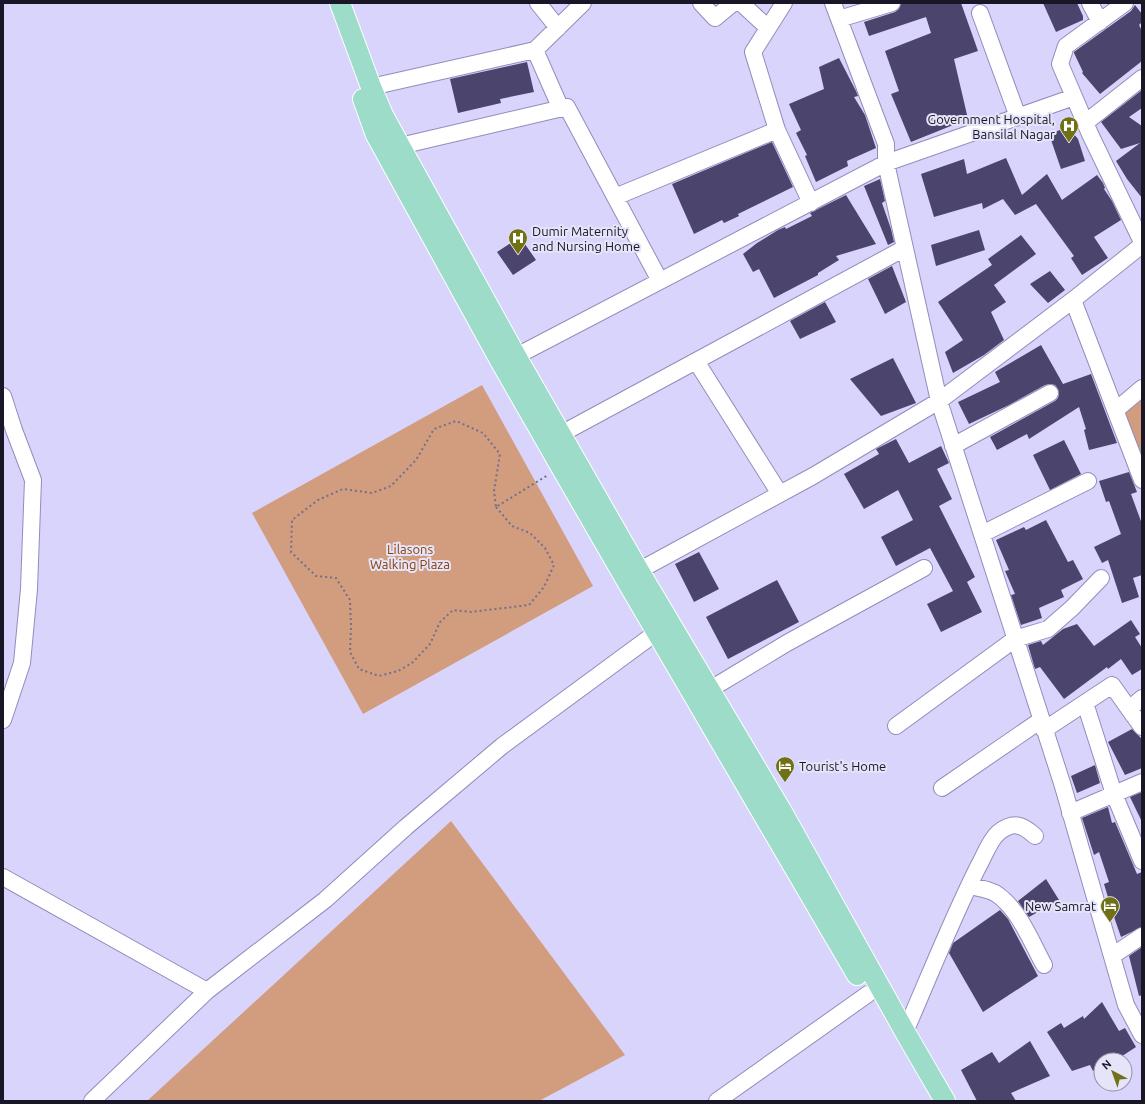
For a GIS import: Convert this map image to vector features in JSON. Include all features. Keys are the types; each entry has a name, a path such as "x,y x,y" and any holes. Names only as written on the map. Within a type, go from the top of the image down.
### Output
{"main road":[{"path":"327,3 376,135 509,360 561,434 632,574 657,632 719,722 810,879 905,1032 938,1100"},
{"path":"340,3 383,115 509,360 561,467 710,690 719,722"},
{"path":"810,879 868,994 938,1100"}],"street":[{"path":"538,3 558,28"},
{"path":"371,87 535,50 583,3"},
{"path":"701,3 715,18 733,3"},
{"path":"741,3 768,28"},
{"path":"784,3 753,52 777,130 811,203"},
{"path":"833,3 886,144 886,164 939,401 1043,725 1126,1005 1142,1035"},
{"path":"839,20 892,3"},
{"path":"1090,3 1100,22"},
{"path":"632,574 813,476 939,401 1140,249 1060,64 1066,46 1125,3"},
{"path":"980,13 1018,117"},
{"path":"535,50 561,109"},
{"path":"1085,123 1142,78"},
{"path":"509,360 886,164 1074,97"},
{"path":"400,146 567,107 660,281"},
{"path":"615,197 777,130"},
{"path":"561,434 905,248"},
{"path":"1073,300 1142,480"},
{"path":"696,361 780,494"},
{"path":"1116,410 1142,388"},
{"path":"953,446 1050,394"},
{"path":"3,396 33,480 29,589 22,663 3,720"},
{"path":"982,534 1088,481"},
{"path":"710,690 787,642 924,568"},
{"path":"896,726 1015,639 1048,629 1072,608 1101,578"},
{"path":"98,1099 207,991 325,900 406,827 502,746 657,632"},
{"path":"942,788 1043,725 1085,703 1112,685 1138,722"},
{"path":"1138,722 1129,709 1142,698"},
{"path":"1085,703 1114,794 1142,861"},
{"path":"1070,813 1142,782"},
{"path":"905,1032 968,886 992,840 997,834 1013,825 1027,828 1035,836"},
{"path":"3,877 207,991"},
{"path":"968,886 988,890 998,895 1005,901 1016,914 1044,965"},
{"path":"1112,956 1142,936"},
{"path":"717,1101 868,994"}],"path":[{"path":"456,422 483,432 500,454 494,491 496,508 512,526 530,533 545,548 554,565 544,587 529,605 471,612 453,610 440,622 430,644 412,663 398,671 379,676 359,669 350,652 350,600 336,578 316,576 291,552 292,520 318,500 344,489 372,493 391,486 416,460 434,429 456,422"},
{"path":"496,508 561,467"}],"green space":[{"name":"Lilasons Walking Plaza","path":"482,385 593,586 363,714 252,513"},
{"path":"1142,394 1142,466 1122,412"},
{"path":"451,821 625,1055 539,1101 147,1101"}],"building":[{"path":"901,3 961,3 978,51 954,59 968,119 911,142 891,94 899,91 885,51 931,33 926,17 869,36 864,22 895,12 899,9"},
{"path":"1043,3 1077,3 1083,16 1083,20 1056,32"},
{"path":"1135,5 1142,14 1142,22 1139,25 1142,31 1142,61 1100,94 1082,73 1083,72 1074,52 1131,11"},
{"path":"839,58 856,91 858,96 854,97 865,115 876,148 847,161 848,166 816,182 805,156 807,155 796,133 801,130 789,104 824,89 819,67"},
{"path":"527,62 534,92 500,99 501,103 458,113 450,79"},
{"path":"1142,90 1142,108 1129,117 1142,126 1142,198 1127,179 1116,161 1140,143 1121,149 1101,122"},
{"path":"1068,127 1078,139 1085,161 1061,169 1049,134"},
{"path":"772,142 793,187 738,214 739,216 724,223 722,220 694,234 672,184"},
{"path":"1006,158 1022,195 1047,174 1062,200 1097,175 1103,183 1104,189 1112,201 1121,220 1094,237 1108,258 1082,275 1071,258 1074,256 1036,204 1015,215 1003,199 983,209 982,203 934,217 921,174 964,159 967,174"},
{"path":"880,179 885,201 882,203 894,242 888,245 864,186"},
{"path":"846,195 876,244 836,256 839,260 818,273 818,275 774,298 759,269 753,272 743,254 778,230 785,227 786,229 812,216 810,213"},
{"path":"979,230 985,250 936,266 931,245"},
{"path":"1021,235 1036,254 994,285 1006,302 991,312 1004,340 984,355 953,373 945,352 963,340 938,302 992,265 988,259"},
{"path":"520,237 536,260 513,275 497,252"},
{"path":"892,266 906,302 885,314 868,279"},
{"path":"1050,271 1065,290 1048,303 1030,284"},
{"path":"825,302 836,322 800,339 790,321"},
{"path":"1041,345 1063,384 1091,374 1117,443 1089,450 1084,430 1086,429 1079,407 1029,439 1027,434 997,450 990,437 1058,398 1058,389 1055,385 1051,384 1045,385 1009,405 969,424 958,402 1000,382 995,372"},
{"path":"893,358 916,403 881,416 850,379"},
{"path":"896,439 909,463 941,446 949,463 937,469 952,499 939,506 975,577 967,582 982,612 941,632 927,604 953,591 930,548 896,566 881,537 913,520 898,490 864,509 844,474 879,454 876,449"},
{"path":"1064,440 1081,474 1050,490 1033,455"},
{"path":"1129,472 1137,492 1131,494 1142,524 1142,575 1133,578 1139,597 1122,603 1108,560 1102,563 1094,547 1121,534 1109,501 1106,502 1099,481"},
{"path":"1046,520 1068,562 1073,560 1083,579 1061,590 1064,597 1039,608 1042,618 1021,625 1011,595 1015,594 1005,571 1009,570 996,540 1024,527 1026,530"},
{"path":"699,552 719,589 694,602 675,564"},
{"path":"777,580 799,622 728,659 706,617"},
{"path":"1131,620 1140,634 1135,637 1142,648 1142,669 1132,675 1121,659 1108,669 1107,667 1064,699 1040,667 1035,669 1028,645 1041,641 1043,645 1063,629 1077,624 1094,646"},
{"path":"1132,729 1142,739 1142,768 1125,775 1108,742"},
{"path":"1095,765 1100,783 1077,793 1071,776"},
{"path":"1142,792 1142,822 1130,797"},
{"path":"1108,807 1112,823 1115,822 1137,874 1142,872 1142,927 1121,937 1104,884 1109,882 1099,852 1094,855 1082,818"},
{"path":"1046,879 1059,900 1029,917 1018,901"},
{"path":"1000,910 1008,919 1038,976 983,1012 949,953 953,943"},
{"path":"1142,947 1142,995 1139,996 1129,956"},
{"path":"1102,1002 1119,1031 1125,1028 1136,1047 1128,1052 1093,1052 1093,1071 1090,1065 1072,1071 1047,1032 1061,1023 1064,1028 1083,1016 1084,1019"},
{"path":"1030,1041 1050,1076 1011,1093 1016,1101 977,1101 961,1070 992,1052 999,1063"}],"place":[{"name":"Government Hospital, Bansilal Nagar","path":"1069,143"},
{"name":"Dumir Maternity and Nursing Home","path":"518,255"},
{"name":"Tourist's Home","path":"785,783"},
{"name":"New Samrat","path":"1110,923"}]}
